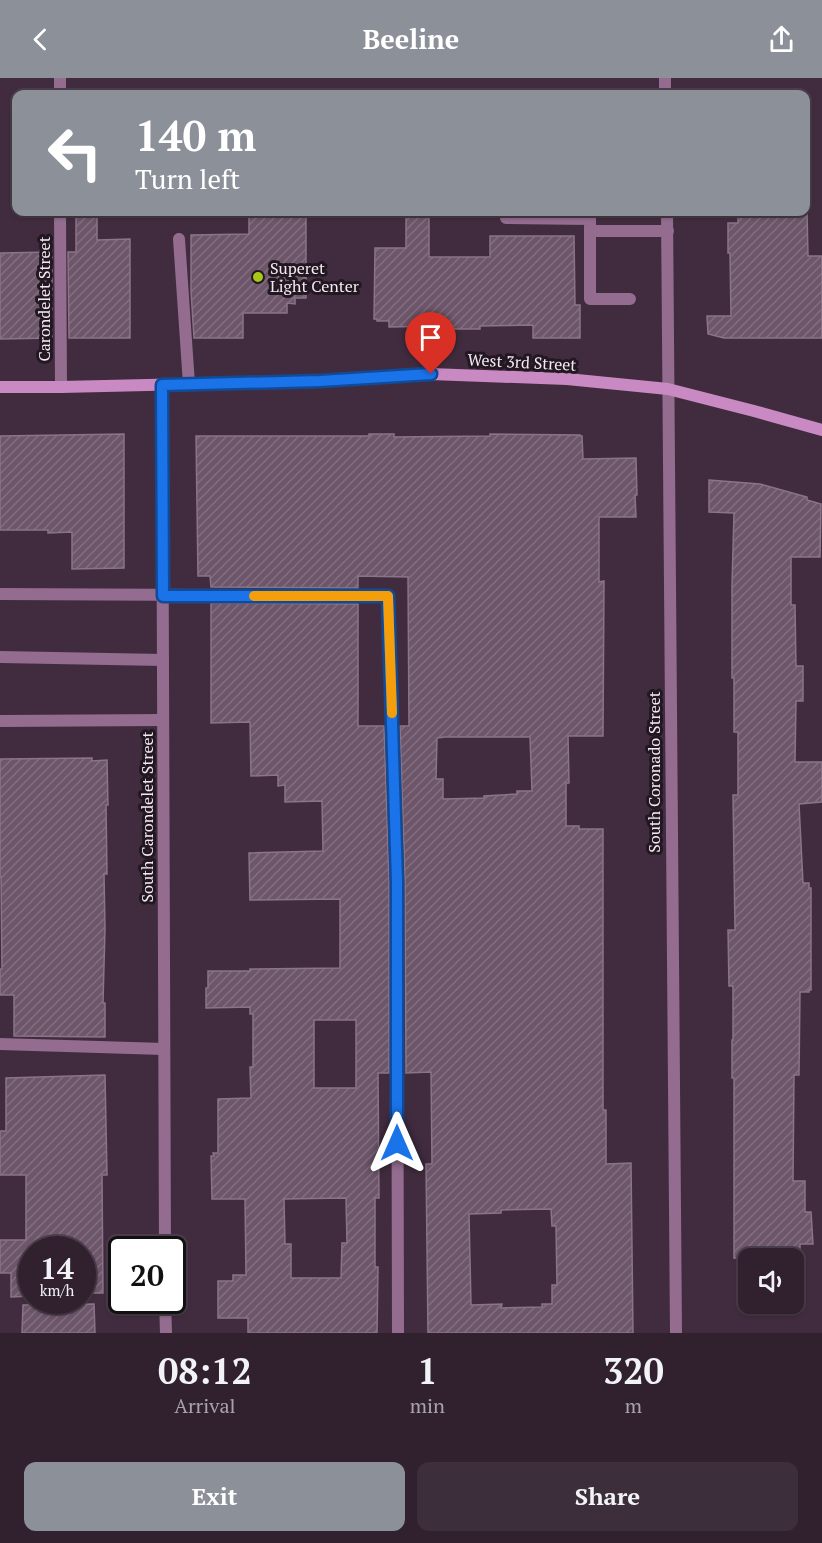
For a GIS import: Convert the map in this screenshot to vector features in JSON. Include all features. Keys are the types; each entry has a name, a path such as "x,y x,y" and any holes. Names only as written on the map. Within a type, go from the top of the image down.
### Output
{"main road":[{"name":"West 3rd Street","path":"0,387 320,381 431,374 567,379 668,389 822,430"}],"street":[{"name":"Carondelet Street","path":"60,216 61,387"},
{"name":"South Coronado Street","path":"667,216 676,1333"},
{"path":"506,219 590,219 590,298 630,299"},
{"path":"590,231 668,231"},
{"path":"179,239 189,384"},
{"name":"South Carondelet Street","path":"162,385 165,1236"},
{"path":"0,594 388,596 397,881 398,1333"},
{"path":"0,657 163,660"},
{"path":"0,721 163,720"},
{"path":"0,1044 164,1048"},
{"path":"165,1314 166,1333"}],"building":[{"path":"76,216 97,216 97,240 130,239 130,338 69,338 68,252 76,252"},
{"path":"249,216 306,216 306,298 295,298 295,304 287,303 287,313 243,313 243,338 194,338 191,235 249,234"},
{"path":"406,216 429,216 429,257 490,257 490,236 574,236 575,305 580,305 580,338 533,338 533,325 440,329 440,326 389,327 389,321 377,321 374,319 375,248 406,248"},
{"path":"738,216 807,216 808,256 822,256 822,338 724,338 708,334 707,316 731,316 728,223 738,223"},
{"path":"52,252 52,338 0,339 0,253"},
{"path":"124,434 124,568 72,569 72,532 0,530 0,436"},
{"path":"369,434 394,434 394,437 490,436 490,434 580,435 582,436 583,459 636,458 636,517 599,517 599,582 604,581 603,736 568,736 569,783 566,783 566,826 579,826 579,829 603,829 603,1110 606,1110 606,1164 631,1163 633,1333 428,1333 426,1164 432,1164 431,1072 406,1073 405,881 400,726 409,726 408,577 358,576 358,588 211,587 210,576 198,576 196,436 369,436","holes":["530,737 532,791 517,791 517,794 484,796 484,798 443,799 443,779 436,779 437,738","551,1209 552,1226 556,1226 557,1285 552,1285 552,1304 542,1304 542,1307 501,1308 502,1304 471,1305 469,1214 501,1213 501,1210"]},
{"path":"709,480 760,484 807,497 807,500 821,504 820,557 791,557 791,605 795,605 796,666 803,666 803,701 796,701 795,762 822,762 822,802 799,804 803,883 809,883 809,888 811,888 811,990 800,992 799,1075 794,1075 793,1181 805,1181 805,1212 811,1212 813,1244 800,1244 800,1248 738,1248 738,1258 734,1258 733,986 729,986 728,930 735,930 733,795 738,795 738,732 734,732 734,678 732,678 734,513 709,512"},
{"path":"211,603 358,604 358,726 384,726 389,881 389,1073 378,1073 379,1198 375,1198 375,1267 378,1267 377,1333 248,1333 248,1318 218,1318 218,1281 233,1281 233,1275 246,1275 245,1199 212,1199 211,1156 214,1156 213,1153 218,1153 218,1099 251,1098 253,1014 250,1014 250,1007 206,1008 208,971 340,968 340,899 250,900 249,853 323,851 322,801 285,802 285,785 278,786 278,775 251,776 250,722 211,723","holes":["314,1020 356,1020 356,1088 314,1088","346,1198 347,1243 342,1243 341,1278 291,1278 291,1244 285,1244 284,1199"]},
{"path":"92,758 92,761 107,760 107,874 104,874 103,1003 105,1003 105,1037 14,1036 14,995 0,995 0,969 2,969 0,759"},
{"path":"105,1075 107,1175 102,1175 103,1293 96,1293 96,1236 26,1236 26,1175 0,1175 0,1131 6,1131 6,1078"},
{"path":"0,1240 18,1240 18,1297 11,1297 11,1273 0,1273"},
{"path":"23,1314 94,1314 95,1333 22,1333"}],"slow traffic":[{"path":"254,596 388,596 392,713"}],"place":[{"name":"Superet Light Center","path":"258,277"}],"route":[{"path":"397,1143 397,881 388,596 163,596 162,385 320,381 431,374"}]}
